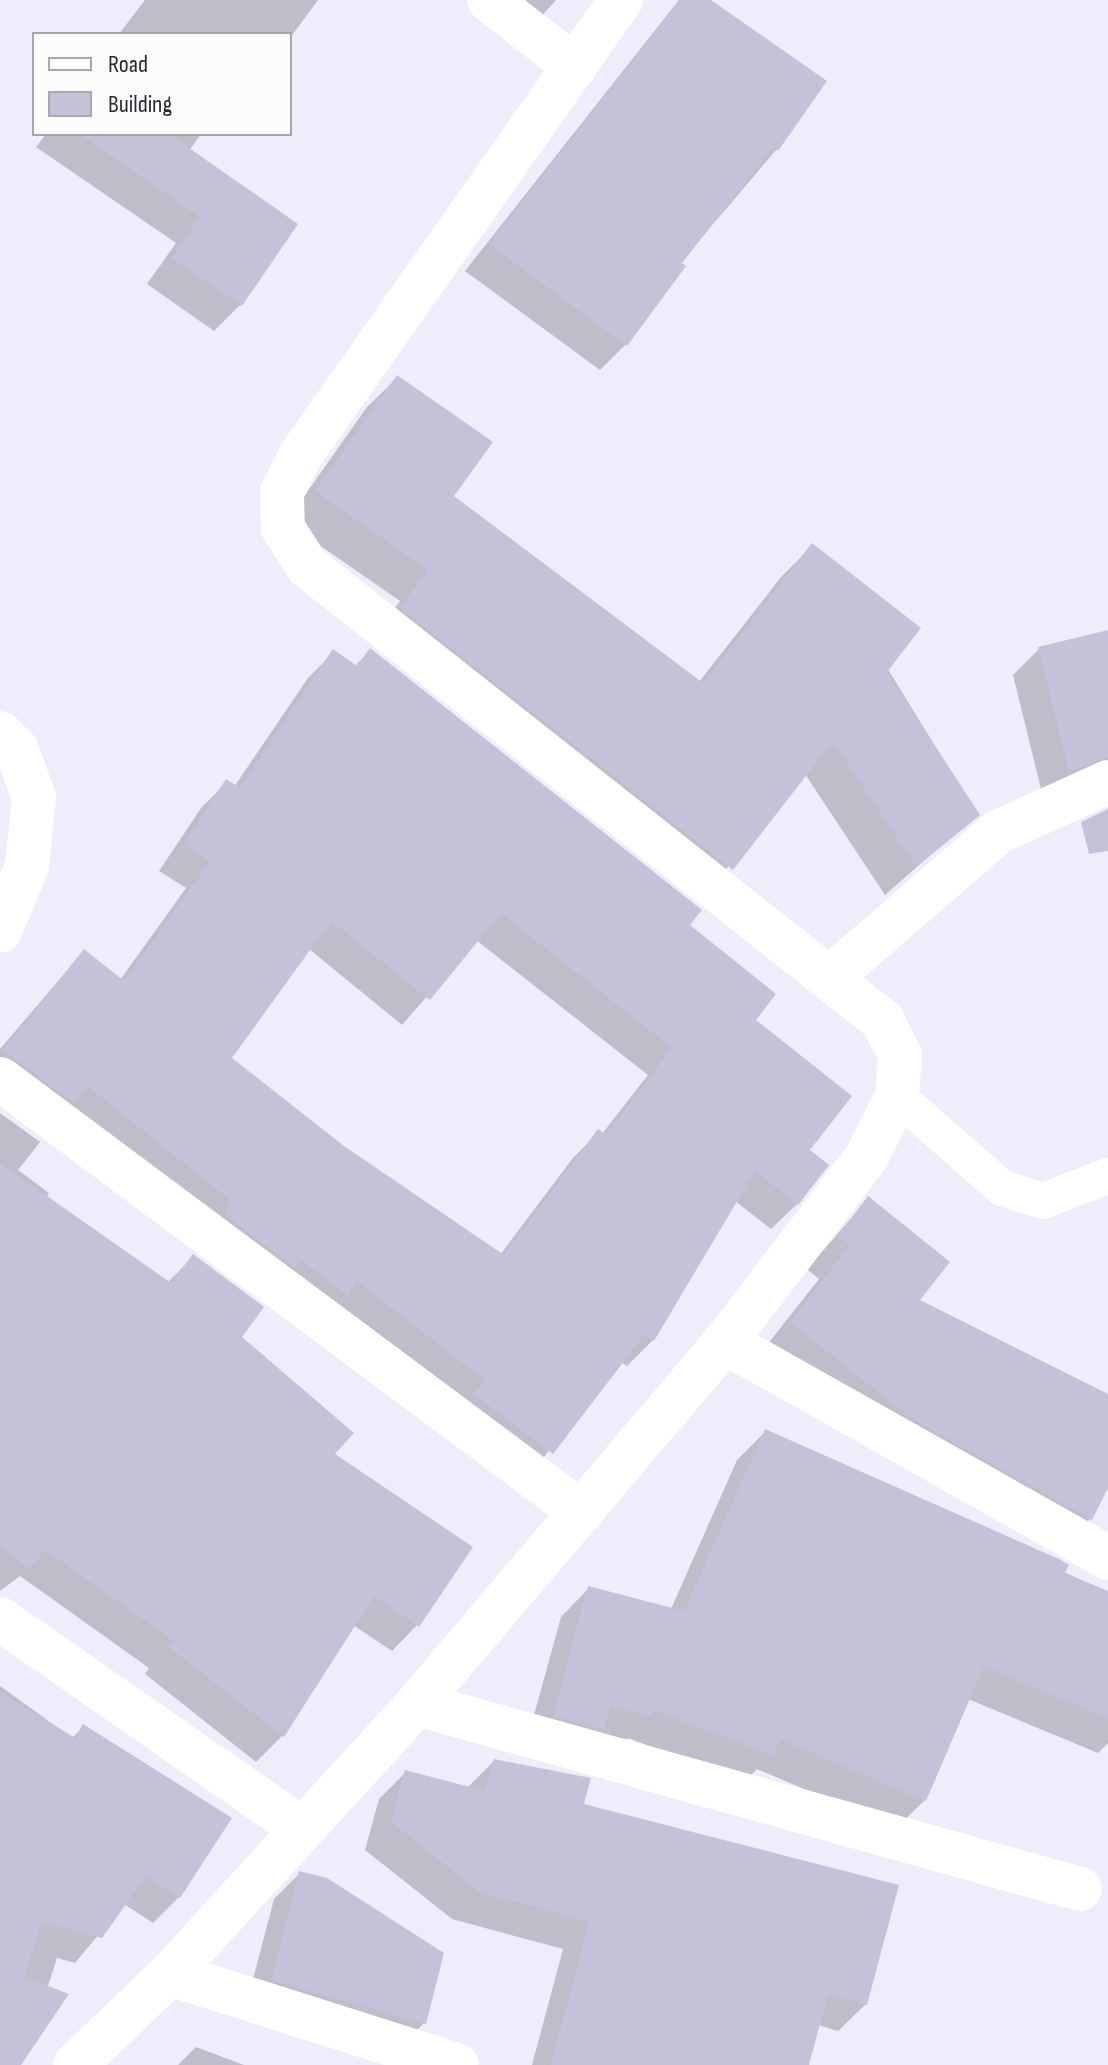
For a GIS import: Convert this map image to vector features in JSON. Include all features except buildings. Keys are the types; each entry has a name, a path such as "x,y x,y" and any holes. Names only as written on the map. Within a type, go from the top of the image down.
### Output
{"street":[{"path":"489,0 575,67"},
{"path":"75,2065 170,1974 417,1704 581,1512 725,1342 867,1156 897,1096 900,1055 883,1021 832,976 307,566 283,528 282,492 300,456 621,0"},
{"path":"0,733 17,750 34,798 27,866 0,931"},
{"path":"832,976 998,832 1108,782"},
{"path":"0,1079 581,1512"},
{"path":"725,1342 1108,1558"},
{"path":"0,1619 301,1828"},
{"path":"417,1704 1080,1889"},
{"path":"170,1974 457,2065"}],"lane":[{"path":"897,1096 1002,1188 1043,1201 1108,1176"}]}
